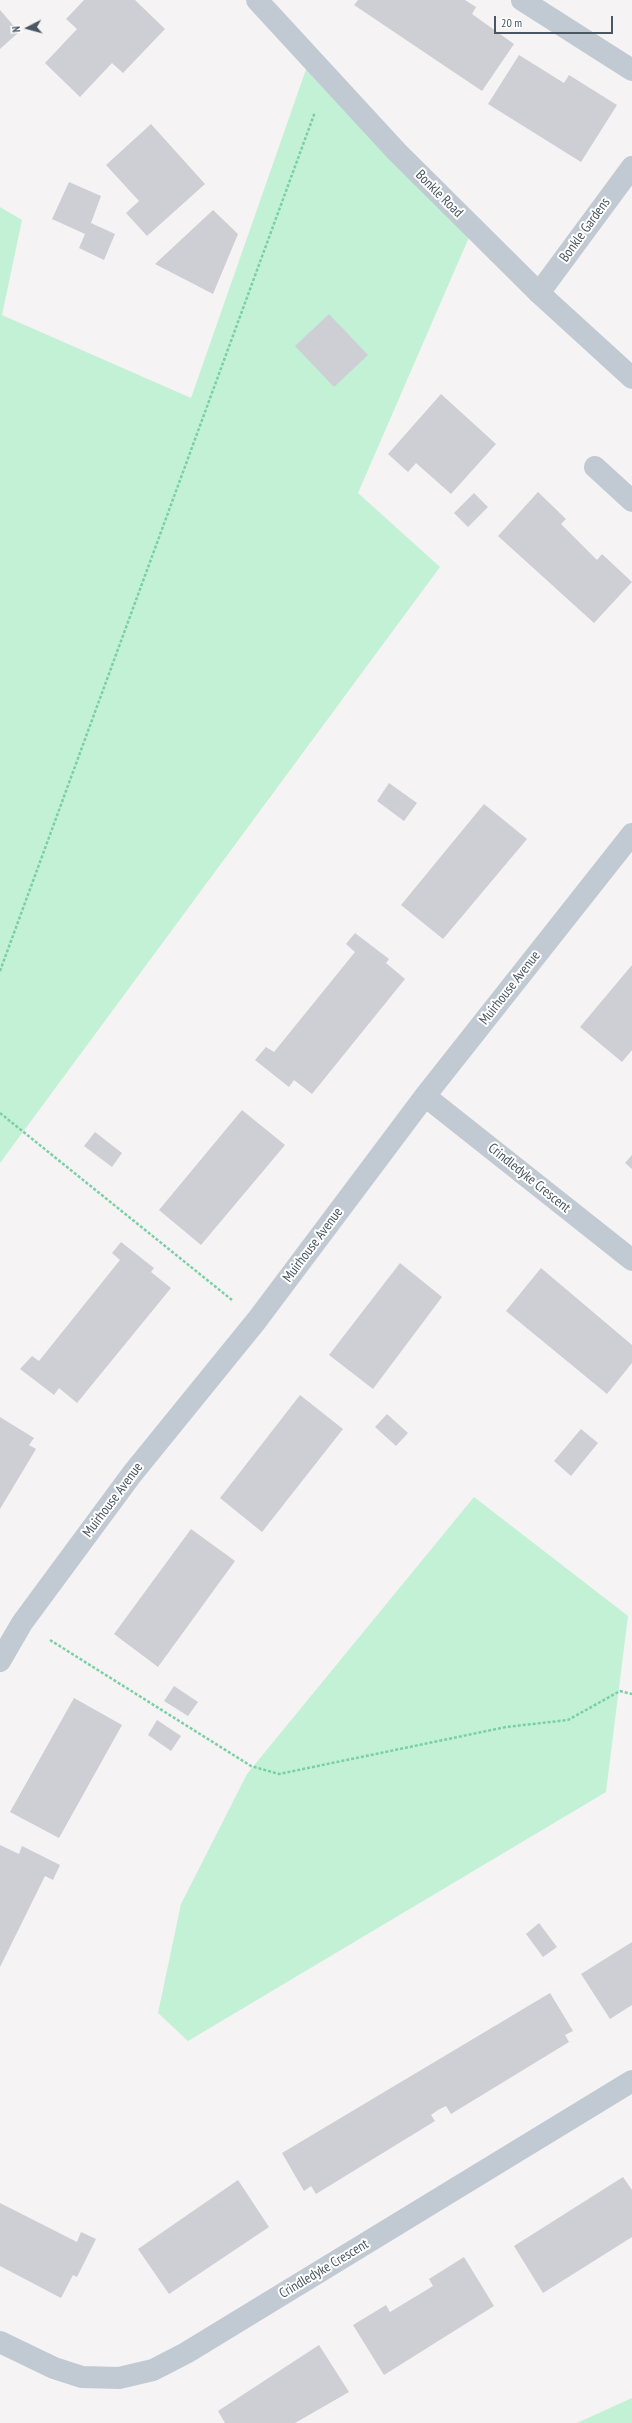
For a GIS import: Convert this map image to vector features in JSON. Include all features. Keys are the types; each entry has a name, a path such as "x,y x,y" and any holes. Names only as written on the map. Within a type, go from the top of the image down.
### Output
{"street":[{"name":"Bonkle Road","path":"257,0 397,152 539,293 632,378"},
{"path":"522,0 632,70"},
{"name":"Bonkle Gardens","path":"539,293 632,167"},
{"path":"595,467 632,501"},
{"name":"Muirhouse Avenue","path":"0,1661 22,1622 132,1474 257,1320 425,1096 632,834"},
{"name":"Crindledyke Crescent","path":"425,1096 632,1260"},
{"name":"Crindledyke Crescent","path":"0,2342 54,2368 82,2377 119,2378 153,2370 186,2353 632,2081"}],"path":[{"path":"0,971 328,77"},
{"path":"0,1113 257,1320"},
{"path":"22,1622 251,1766 279,1774 506,1727 568,1720 620,1691 632,1694"}],"green space":[{"path":"310,58 473,228 358,493 440,567 0,1163 0,207 22,220 2,315 191,398"},
{"path":"474,1497 628,1616 606,1792 188,2041 158,2013 181,1904 247,1774"},
{"path":"632,2398 632,2423 577,2423"}],"building":[{"path":"84,0 135,0 165,29 123,73 112,63 80,97 45,63 77,29 66,19"},
{"path":"358,0 465,0 476,7 472,14 514,44 482,91 354,5"},
{"path":"0,10 19,32 0,49"},
{"path":"519,55 564,83 569,75 617,105 581,162 488,104"},
{"path":"151,124 205,184 147,236 126,213 139,201 106,165"},
{"path":"69,182 101,196 91,223 115,234 104,260 79,248 85,234 52,219"},
{"path":"213,210 238,234 213,294 155,264"},
{"path":"329,314 368,355 334,387 295,346"},
{"path":"441,394 496,444 451,494 416,463 408,472 388,454"},
{"path":"538,492 566,519 561,524 597,560 602,554 632,582 594,623 498,536"},
{"path":"474,493 488,507 468,527 454,513"},
{"path":"389,783 417,803 404,821 377,801"},
{"path":"484,804 527,839 443,939 401,905"},
{"path":"355,933 389,959 386,963 405,979 312,1094 294,1080 289,1087 255,1060 266,1047 274,1052 355,952 346,944"},
{"path":"632,965 632,1050 622,1062 580,1027"},
{"path":"242,1110 285,1145 201,1245 159,1210"},
{"path":"95,1132 122,1153 112,1167 84,1146"},
{"path":"632,1155 632,1169 625,1163"},
{"path":"121,1242 154,1268 151,1272 171,1288 77,1403 59,1388 54,1395 20,1369 32,1356 39,1361 120,1260 112,1253"},
{"path":"400,1263 442,1297 373,1389 329,1355"},
{"path":"541,1268 632,1345 632,1363 607,1394 506,1311"},
{"path":"300,1395 343,1429 262,1532 220,1498"},
{"path":"387,1414 408,1433 396,1446 375,1427"},
{"path":"0,1417 34,1438 29,1445 36,1449 0,1509"},
{"path":"581,1429 598,1443 571,1476 554,1461"},
{"path":"191,1529 235,1561 158,1667 114,1634"},
{"path":"174,1686 198,1702 188,1716 164,1701"},
{"path":"74,1698 122,1725 59,1838 10,1812"},
{"path":"157,1720 181,1736 171,1751 148,1735"},
{"path":"0,1845 19,1854 22,1846 60,1865 53,1880 45,1876 0,1967"},
{"path":"539,1923 557,1947 543,1957 526,1934"},
{"path":"632,1942 632,2005 610,2019 581,1974"},
{"path":"550,1993 573,2031 565,2035 569,2042 451,2114 446,2106 438,2110 431,2115 435,2121 316,2194 311,2186 304,2191 282,2153"},
{"path":"623,2177 632,2190 632,2237 543,2293 514,2246"},
{"path":"238,2180 269,2227 169,2294 138,2249"},
{"path":"0,2203 77,2242 81,2232 96,2239 77,2277 73,2275 61,2298 0,2266"},
{"path":"464,2257 494,2306 384,2375 353,2325 386,2305 390,2312 433,2286 429,2279"},
{"path":"319,2345 349,2392 295,2423 225,2423 218,2411"}]}
